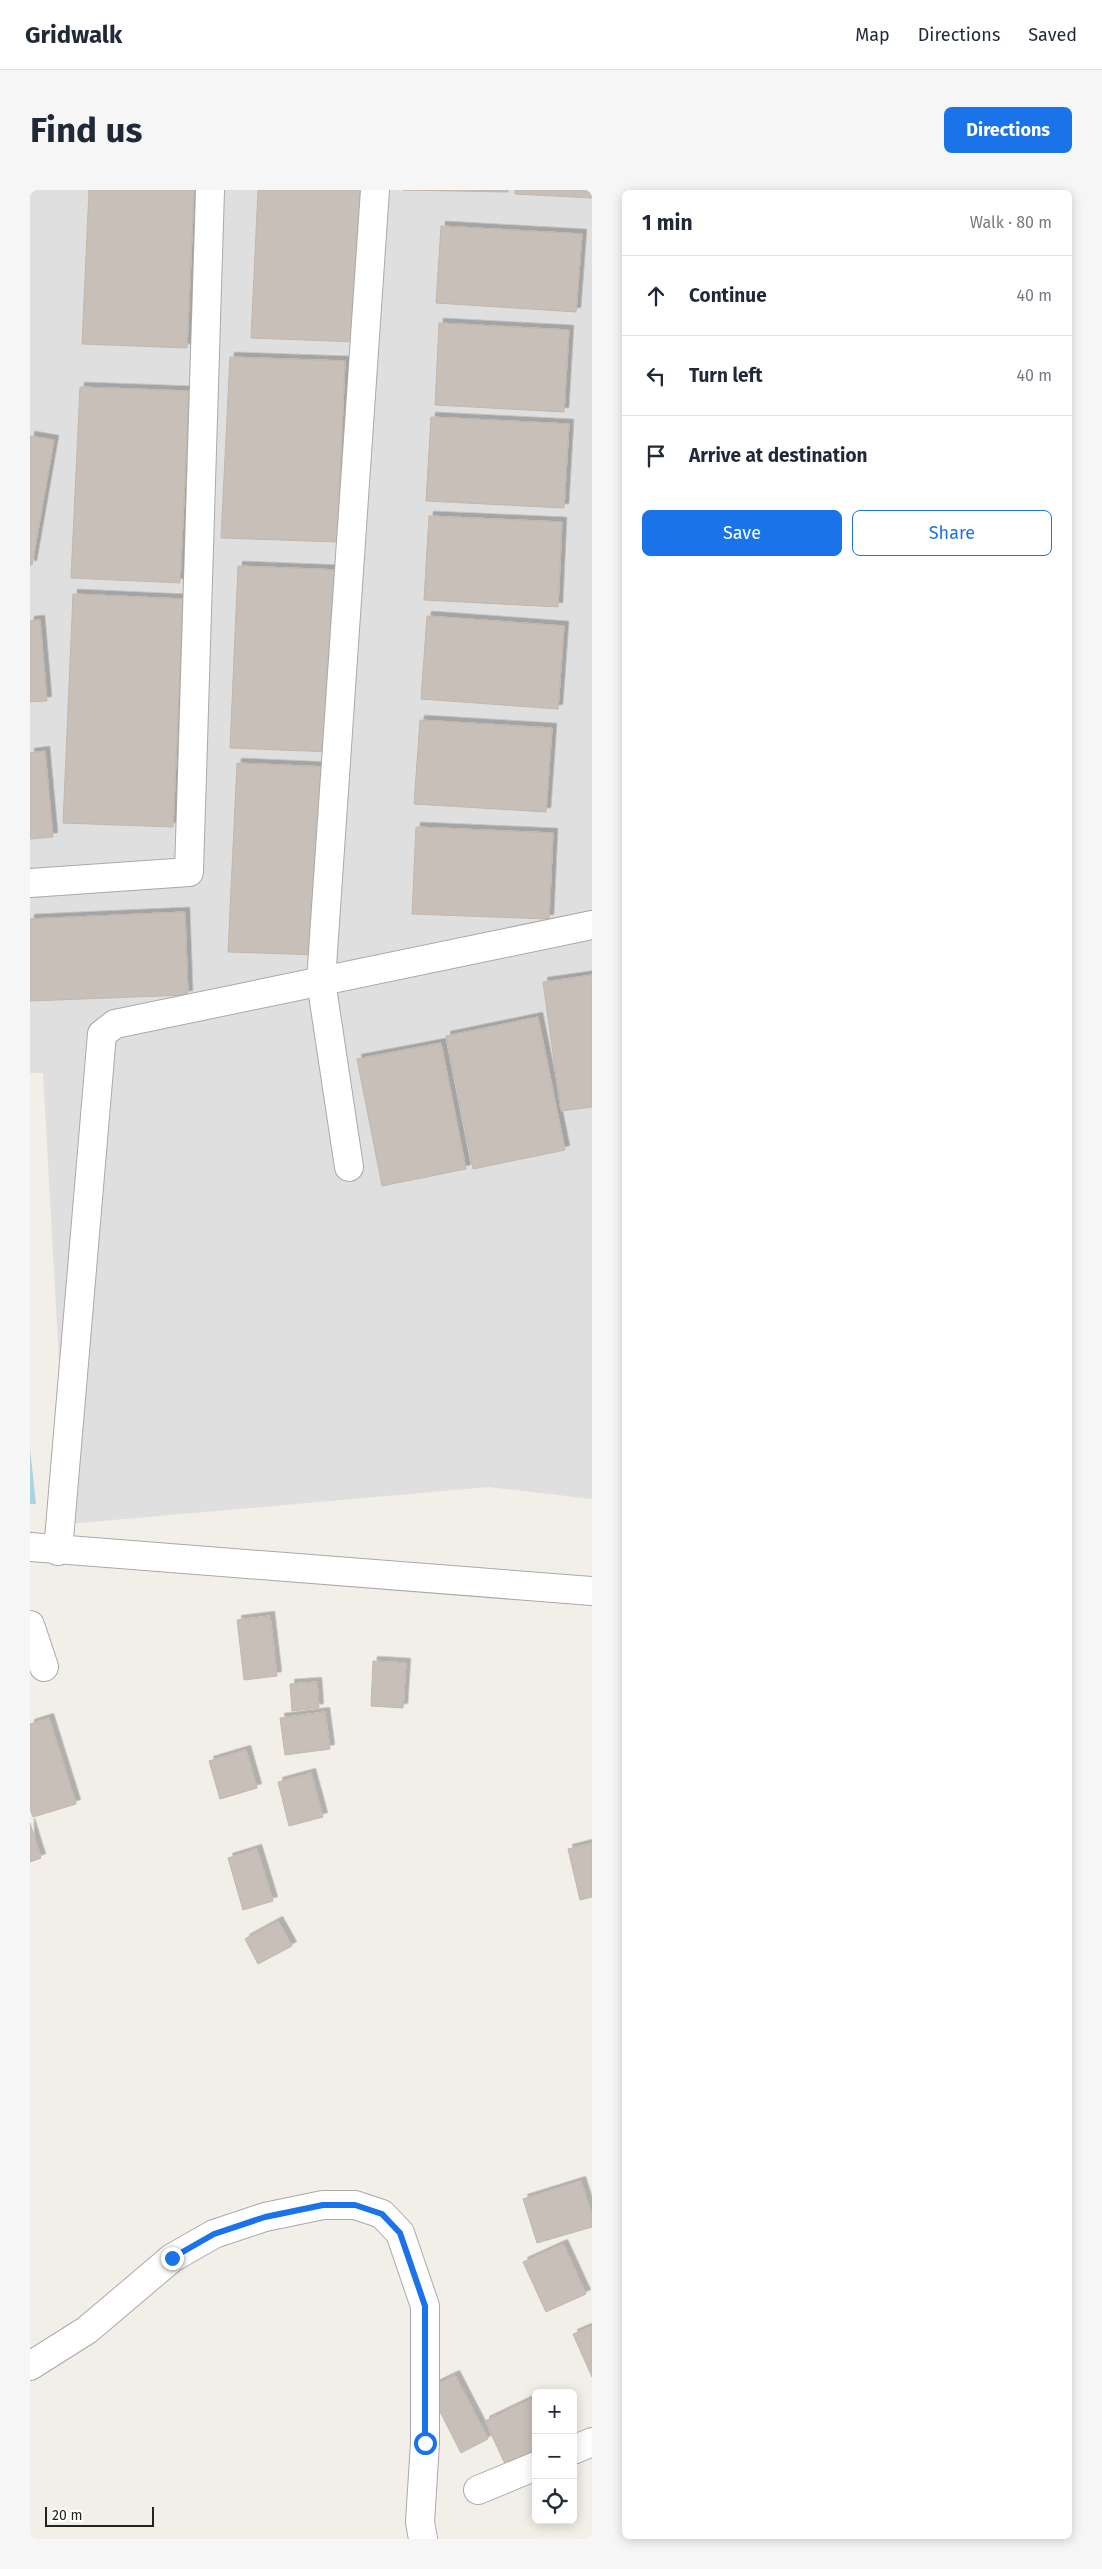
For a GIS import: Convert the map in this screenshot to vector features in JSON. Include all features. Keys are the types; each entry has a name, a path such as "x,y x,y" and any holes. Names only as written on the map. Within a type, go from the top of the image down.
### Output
{"street":[{"path":"30,883 189,872 210,190"},
{"path":"349,1167 322,981 374,190"},
{"path":"58,1551 102,1034 115,1024 592,925"},
{"path":"30,1547 58,1551 592,1591"},
{"path":"30,1625 44,1667"},
{"path":"30,2366 87,2330 172,2258 214,2234 265,2217 323,2205 355,2205 382,2214 400,2233 425,2306 425,2443 420,2522 423,2539"},
{"path":"577,2448 592,2442"},
{"path":"478,2490 532,2468"}],"shaded area":[{"path":"30,190 592,190 592,1499 489,1487 68,1524 43,1073 30,1073"}],"water":[{"path":"30,1449 36,1504 30,1504"}],"building":[{"path":"89,190 194,190 187,348 82,344"},
{"path":"258,190 363,190 356,342 251,338"},
{"path":"403,190 508,190 508,192"},
{"path":"515,190 592,190 592,198 515,194"},
{"path":"441,226 582,234 576,312 436,303"},
{"path":"439,323 569,330 564,412 435,405"},
{"path":"230,357 345,361 337,542 221,538"},
{"path":"80,387 189,391 180,583 71,578"},
{"path":"431,417 569,424 564,508 426,501"},
{"path":"30,436 54,440 32,565 30,565"},
{"path":"429,516 562,522 558,607 424,600"},
{"path":"238,566 340,570 332,752 230,748"},
{"path":"73,594 183,599 173,827 63,823"},
{"path":"427,616 564,626 558,709 421,699"},
{"path":"40,620 47,701 30,702 30,621"},
{"path":"420,720 552,728 546,812 414,804"},
{"path":"45,751 53,837 30,839 30,753"},
{"path":"237,763 327,767 318,955 228,952"},
{"path":"416,827 553,833 549,919 412,914"},
{"path":"185,912 188,995 30,1001 30,919"},
{"path":"592,975 592,1107 561,1111 543,982"},
{"path":"538,1017 565,1150 473,1169 446,1036"},
{"path":"441,1043 466,1169 382,1186 357,1059"},
{"path":"270,1616 277,1676 244,1680 237,1620"},
{"path":"373,1661 406,1663 403,1708 371,1706"},
{"path":"317,1682 319,1708 292,1711 290,1684"},
{"path":"325,1712 330,1749 285,1755 280,1718"},
{"path":"49,1718 76,1804 33,1817 30,1809 30,1724"},
{"path":"246,1750 257,1788 220,1799 209,1761"},
{"path":"311,1773 323,1817 289,1826 278,1782"},
{"path":"30,1823 41,1858 30,1862"},
{"path":"592,1843 592,1897 580,1900 568,1849"},
{"path":"257,1849 273,1901 243,1910 228,1858"},
{"path":"278,1921 292,1946 258,1964 245,1939"},
{"path":"581,2181 592,2216 592,2227 537,2243 523,2199"},
{"path":"563,2244 586,2294 546,2312 523,2262"},
{"path":"592,2326 592,2377 573,2334"},
{"path":"455,2375 488,2439 461,2453 428,2388"},
{"path":"532,2398 532,2453 506,2466 485,2421"}],"route":[{"path":"172,2258 214,2234 265,2217 323,2205 355,2205 382,2214 400,2233 425,2306 425,2443"}]}
